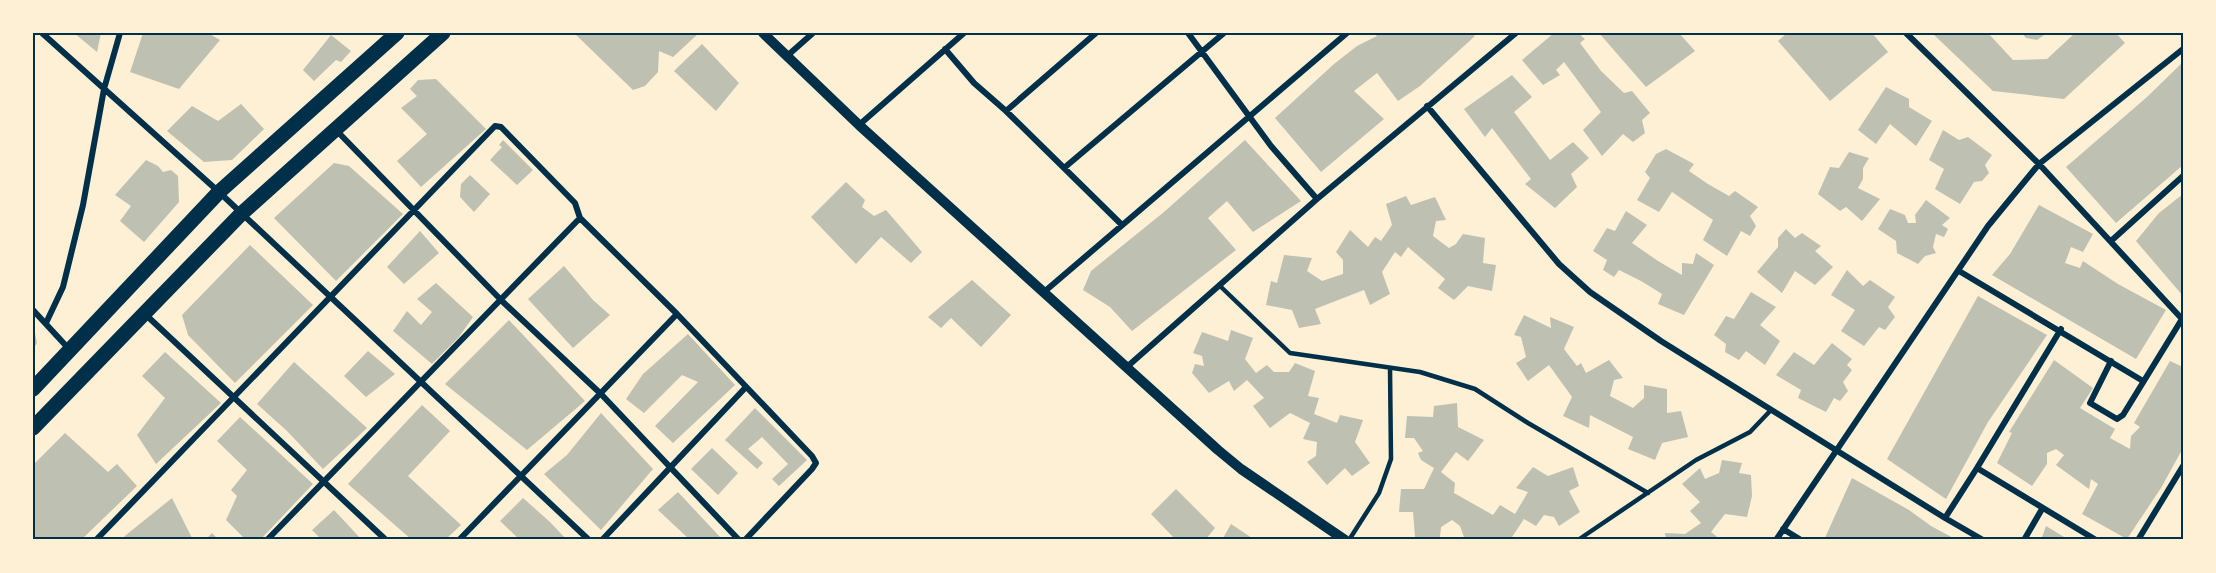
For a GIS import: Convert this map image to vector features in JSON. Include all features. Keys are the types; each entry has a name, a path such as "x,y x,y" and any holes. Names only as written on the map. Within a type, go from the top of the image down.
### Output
{"main road":[{"path":"33,389 219,192 397,33"},
{"path":"33,428 241,214 443,33"}],"street":[{"path":"42,33 219,192 589,540"},
{"path":"45,323 63,287 104,89 120,33"},
{"path":"763,33 859,125 1241,469 1347,540"},
{"path":"787,56 813,33"},
{"path":"859,125 964,33"},
{"path":"1006,111 1096,33"},
{"path":"1188,33 1271,146 1317,199"},
{"path":"1064,168 1224,33"},
{"path":"1044,292 1347,33"},
{"path":"1128,366 1317,199 1515,33"},
{"path":"1906,33 2039,165 2182,320 2123,415 2117,419 2091,405 2091,398 2112,361"},
{"path":"945,49 974,83 1006,111 1122,225"},
{"path":"1776,540 1988,226 2039,165 2183,49"},
{"path":"1427,106 1559,264 1618,313 1770,410 1983,540"},
{"path":"96,540 495,126 501,127 575,203 580,218 677,314 812,456 816,463 745,540"},
{"path":"336,129 502,301 601,394 668,468 739,540"},
{"path":"2111,242 2182,177"},
{"path":"267,540 502,301 580,218"},
{"path":"1959,271 2061,329 2143,381"},
{"path":"33,310 70,350"},
{"path":"143,313 386,540"},
{"path":"459,540 677,314"},
{"path":"1945,518 2061,329"},
{"path":"602,540 746,387"},
{"path":"2138,540 2183,466"},
{"path":"1977,468 2096,540"},
{"path":"2025,540 2042,509"},
{"path":"1784,530 1801,540"}],"lane":[{"path":"1219,285 1290,353 1420,372 1475,389 1528,423 1648,493"},
{"path":"1347,540 1379,493 1391,459 1390,368"},
{"path":"1578,540 1696,460 1750,432 1770,410"}],"building":[{"path":"74,33 101,33 97,52"},
{"path":"143,33 208,33 220,40 179,89 130,72"},
{"path":"574,33 699,33 673,57 659,51 658,72 645,86 633,90"},
{"path":"1374,33 1472,33 1475,36 1420,86 1398,101 1377,73 1354,91 1384,119 1321,172 1275,118 1334,64 1357,46 1377,36"},
{"path":"1554,33 1578,33 1585,39 1580,43 1601,71 1624,93 1632,91 1650,113 1642,120 1645,133 1633,142 1623,134 1602,156 1583,130 1601,112 1564,62 1556,70 1560,75 1543,85 1522,60"},
{"path":"1599,33 1679,33 1695,51 1646,87"},
{"path":"1787,33 1872,33 1888,52 1830,101 1778,41"},
{"path":"1932,33 1988,33 2013,60 2047,59 2075,33 2116,33 2125,43 2064,99 1993,91"},
{"path":"2022,33 2047,33 2037,40 2026,38"},
{"path":"331,35 351,51 341,62 336,60 314,81 303,70"},
{"path":"702,44 739,83 716,111 674,71"},
{"path":"2183,62 2183,165 2116,223 2066,167 2147,97"},
{"path":"1512,75 1532,97 1514,112 1550,160 1573,142 1589,158 1571,174 1577,187 1555,208 1525,184 1531,179 1492,128 1485,137 1464,109"},
{"path":"436,79 486,129 421,187 397,161 427,134 401,108 417,96 410,89 418,80"},
{"path":"1886,87 1909,99 1909,107 1932,121 1916,146 1890,124 1876,144 1858,130"},
{"path":"241,104 264,129 232,160 204,162 167,131 192,106 218,121"},
{"path":"1943,130 1959,140 1968,137 1992,155 1985,165 1989,173 1982,181 1974,182 1960,204 1935,189 1944,169 1929,160"},
{"path":"503,140 533,170 517,185 490,160 502,147 499,145"},
{"path":"1245,140 1301,201 1253,232 1227,201 1208,218 1236,250 1132,331 1110,307 1083,290 1091,271 1164,212"},
{"path":"1666,149 1694,164 1689,171 1708,184 1729,196 1735,191 1758,207 1750,216 1756,226 1750,236 1741,231 1727,256 1703,240 1713,220 1672,192 1659,212 1637,200 1650,178 1645,172 1656,154"},
{"path":"1849,152 1869,158 1863,168 1863,179 1858,188 1880,199 1862,221 1846,207 1840,211 1818,194 1830,167 1839,168"},
{"path":"146,160 158,166 163,172 171,170 178,176 179,202 144,242 120,221 131,206 115,195"},
{"path":"334,163 349,166 403,214 336,281 274,218"},
{"path":"470,175 490,194 474,212 460,197 461,184"},
{"path":"846,182 865,200 862,207 874,216 886,210 922,252 911,263 881,237 856,264 811,217"},
{"path":"2183,194 2183,296 2136,241 2159,213"},
{"path":"1406,196 1411,205 1435,197 1446,220 1436,221 1433,236 1449,248 1456,244 1463,234 1485,238 1483,263 1496,265 1492,291 1468,286 1454,300 1438,288 1445,279 1408,247 1401,257 1395,252 1382,272 1390,294 1370,305 1364,290 1315,309 1321,324 1299,328 1292,310 1266,305 1271,281 1277,283 1284,255 1312,258 1307,271 1322,281 1343,274 1343,260 1336,252 1350,230 1368,247 1375,237 1381,241 1392,225 1386,204"},
{"path":"1926,200 1950,218 1942,225 1948,229 1944,237 1936,234 1933,247 1936,253 1925,256 1918,264 1897,253 1896,241 1878,229 1890,209 1905,215 1908,223 1916,223 1915,215"},
{"path":"2039,205 2093,234 2083,252 2071,247 2065,263 2080,268 2083,261 2118,284 2166,310 2136,359 1992,275 2010,254"},
{"path":"1626,211 1647,225 1632,243 1658,261 1682,275 1682,263 1693,264 1696,253 1714,265 1684,315 1658,304 1662,294 1641,281 1619,270 1614,277 1603,270 1607,260 1593,251 1607,228 1615,231"},
{"path":"1786,229 1795,238 1802,233 1821,246 1815,251 1833,267 1815,285 1795,271 1782,293 1757,272 1778,247 1778,238"},
{"path":"420,231 439,253 404,284 387,267"},
{"path":"250,245 313,305 235,383 188,335 182,315"},
{"path":"564,266 593,300 610,315 573,348 528,299"},
{"path":"1847,270 1863,286 1870,280 1895,297 1888,307 1895,317 1885,330 1879,327 1864,346 1841,331 1855,310 1831,295"},
{"path":"972,280 1011,315 981,347 951,318 941,328 928,317"},
{"path":"436,283 473,317 459,337 432,364 393,331 407,311 421,325 432,312 417,299"},
{"path":"1751,292 1776,307 1760,325 1780,341 1765,365 1746,351 1739,360 1725,352 1726,344 1714,335 1726,316 1734,319"},
{"path":"1978,296 2047,335 1988,422 1946,499 1887,459"},
{"path":"1524,315 1551,328 1550,317 1574,327 1564,349 1577,366 1581,363 1586,373 1609,360 1623,378 1614,380 1610,396 1633,408 1644,398 1644,385 1667,389 1667,413 1681,411 1688,437 1662,443 1655,460 1628,449 1633,437 1590,415 1589,428 1563,416 1572,397 1549,365 1528,381 1516,363 1526,357 1521,337 1514,335"},
{"path":"509,320 585,401 527,450 445,384"},
{"path":"33,323 37,343 33,349"},
{"path":"1231,330 1253,338 1245,359 1256,373 1267,365 1274,372 1289,372 1295,363 1315,371 1308,396 1319,398 1314,414 1337,423 1340,415 1363,420 1355,442 1370,463 1352,476 1345,468 1327,485 1307,462 1316,456 1317,442 1303,439 1310,423 1290,413 1270,428 1253,406 1264,398 1247,380 1234,391 1229,381 1209,393 1192,373 1195,364 1204,366 1202,356 1193,353 1202,332 1228,341"},
{"path":"688,334 735,385 673,443 655,426 698,382 682,375 644,413 626,399 643,374"},
{"path":"1832,343 1852,359 1847,365 1852,370 1843,382 1848,391 1840,401 1834,398 1826,412 1798,398 1801,390 1776,375 1794,352 1814,365"},
{"path":"368,351 395,374 366,397 344,376"},
{"path":"165,352 221,403 156,464 137,435 165,398 142,376"},
{"path":"2054,360 2093,388 2080,408 2115,429 2110,438 2130,449 2131,436 2140,427 2134,423 2170,361 2183,367 2183,448 2161,488 2127,539 2082,514 2098,484 2091,479 2089,489 2056,465 2064,455 2056,449 2047,453 2047,464 2032,486 1997,463 2012,433 2009,432"},
{"path":"294,362 367,428 323,469 287,431 257,404"},
{"path":"1457,403 1458,427 1484,440 1468,461 1456,452 1441,472 1455,483 1454,493 1493,515 1500,505 1515,514 1528,492 1516,488 1533,467 1548,476 1573,467 1579,486 1569,491 1580,512 1559,526 1554,517 1544,515 1536,526 1524,519 1510,540 1465,540 1460,526 1452,520 1441,527 1440,537 1415,537 1413,512 1399,512 1401,489 1424,489 1434,468 1421,460 1418,453 1423,451 1414,438 1405,438 1407,416 1433,417 1434,406"},
{"path":"422,405 450,431 408,476 461,525 445,540 412,540 348,484"},
{"path":"755,408 807,460 779,486 772,479 788,464 762,437 748,449 763,463 757,469 725,440"},
{"path":"601,413 653,469 601,530 544,474 567,455"},
{"path":"240,417 313,484 260,540 246,540 226,520 237,496 231,490 247,470 217,441"},
{"path":"65,433 108,472 117,464 137,486 81,540 33,540 33,465"},
{"path":"712,448 738,473 718,495 691,469"},
{"path":"1722,460 1742,463 1739,473 1751,475 1752,496 1747,517 1725,514 1711,532 1721,540 1666,540 1665,533 1685,534 1701,523 1690,511 1700,502 1682,484 1700,468 1705,479 1719,473"},
{"path":"1852,478 1909,510 1931,526 1957,540 1824,540"},
{"path":"1176,489 1215,528 1205,540 1176,540 1151,514"},
{"path":"678,492 721,538 719,540 690,540 658,510"},
{"path":"172,498 193,540 121,540 126,535"},
{"path":"523,498 567,540 520,540 500,521"},
{"path":"334,510 362,540 322,540 312,530"},
{"path":"1231,524 1255,540 1222,540"},
{"path":"2046,526 2069,540 2041,540"},
{"path":"212,533 219,540 205,540"}]}
